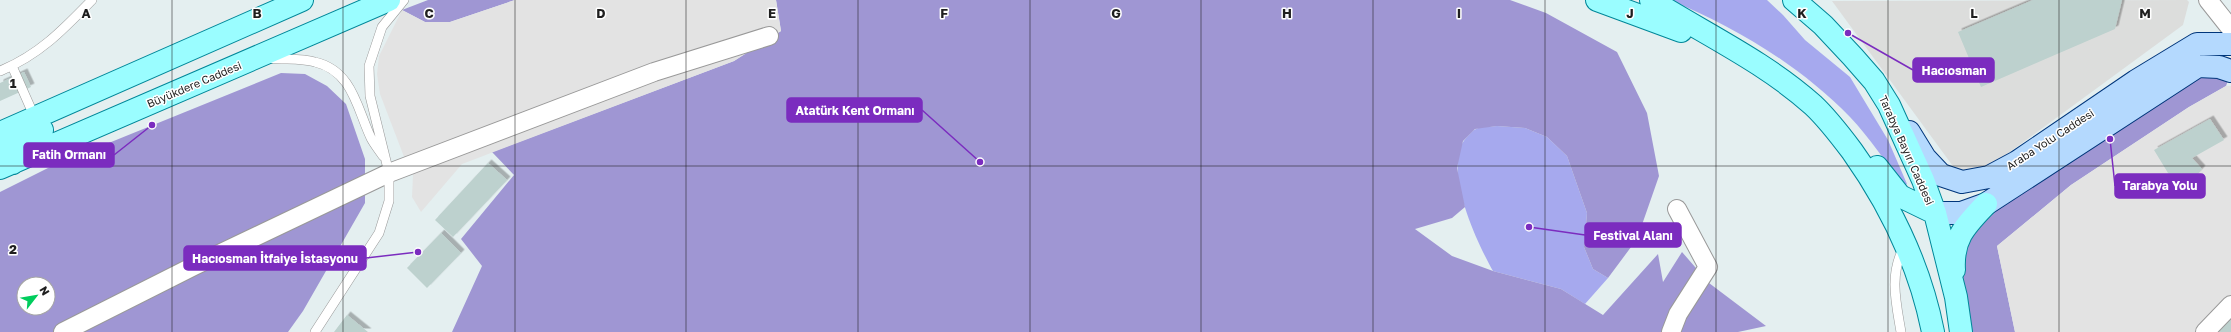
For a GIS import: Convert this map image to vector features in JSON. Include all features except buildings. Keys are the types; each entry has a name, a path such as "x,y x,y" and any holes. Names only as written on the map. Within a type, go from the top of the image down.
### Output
{"main road":[{"path":"4,150 35,118 302,0"},
{"name":"Büyükdere Caddesi","path":"4,150 257,57 389,0"},
{"path":"1597,0 1728,46"},
{"path":"1622,0 1658,22"},
{"path":"1651,0 1728,46 1787,85 1830,122 1847,133 1864,149 1900,196 1935,213"},
{"name":"Tarabya Bayırı Caddesi","path":"1794,0 1823,25 1874,81 1888,105 1923,180 1935,213 1956,297 1961,332"},
{"path":"1807,0 1823,25"},
{"path":"4,150 58,121 81,97"},
{"path":"1830,122 1867,172 1906,244 1916,269 1933,332"},
{"path":"1956,297 1954,263 1957,241 1964,229 1986,204"}],"street":[{"path":"2208,0 2231,29"},
{"path":"63,332 187,270 387,166 654,72 768,36"},
{"name":"Araba Yolu Caddesi","path":"1888,105 1925,158 1941,175 1955,181 1970,181 1989,177 2018,162 2197,44 2231,44"},
{"name":"Araba Yolu Caddesi","path":"1935,213 1961,213 1986,204 2198,66 2219,67 2231,71"},
{"path":"1671,332 1678,314 1708,267 1677,209"},
{"path":"2205,332 2231,305"}],"lane":[{"path":"0,71 34,54 60,34 92,0"},
{"path":"314,332 379,233 389,201 387,166 381,136 370,96 369,66 382,27 404,0"},
{"path":"257,57 315,62 331,69 347,84 358,101 371,139 387,166"},
{"path":"12,66 35,118"},
{"path":"1901,332 1894,281 1897,260 1906,244"}],"shaded area":[{"path":"428,0 515,0 450,22 425,22 402,10"},
{"path":"515,0 776,0 781,31 734,61 462,164 421,212 412,197 413,175 406,162 380,94 377,74 379,56 402,10 425,22 450,22"},
{"path":"776,0 1510,0 1546,13 1617,52 1647,113 1659,176 1637,239 1608,278 1593,269 1584,247 1587,213 1567,156 1547,137 1525,128 1497,126 1475,129 1463,141 1457,168 1465,207 1452,218 1415,229 1452,256 1493,271 1561,289 1603,315 1658,254 1663,282 1682,252 1709,283 1766,326 1738,332 452,332 482,266 461,239 514,175 492,152 734,61 781,31"},
{"path":"1670,0 1767,0 1783,15 1805,40 1850,77 1888,140 1907,184 1904,186 1850,117 1810,81 1766,50 1743,36"},
{"path":"2187,0 2189,2 2183,25 1966,184 1832,1"},
{"path":"2196,72 2230,75 2226,86 2189,107 2071,185 1997,246 2015,332 1971,332 1951,240"},
{"path":"281,73 305,74 327,86 346,104 365,159 365,203 303,311 288,332 0,332 0,192 52,166"},
{"path":"2226,86 2231,86 2231,299 2199,332 2015,332 1997,246 2071,185 2189,107"},
{"path":"1497,126 1525,128 1547,137 1567,156 1587,213 1584,247 1593,269 1608,278 1585,304 1561,289 1493,271 1478,242 1464,204 1459,184 1457,165 1460,149 1467,137 1472,132 1481,127"}],"place":[{"name":"Hacıosman","path":"1848,33"},
{"name":"Fatih Ormanı","path":"152,125"},
{"name":"Tarabya Yolu","path":"2110,139"},
{"name":"Atatürk Kent Ormanı","path":"980,162"},
{"name":"Festival Alanı","path":"1529,227"},
{"name":"Hacıosman İtfaiye İstasyonu","path":"418,252"}]}
